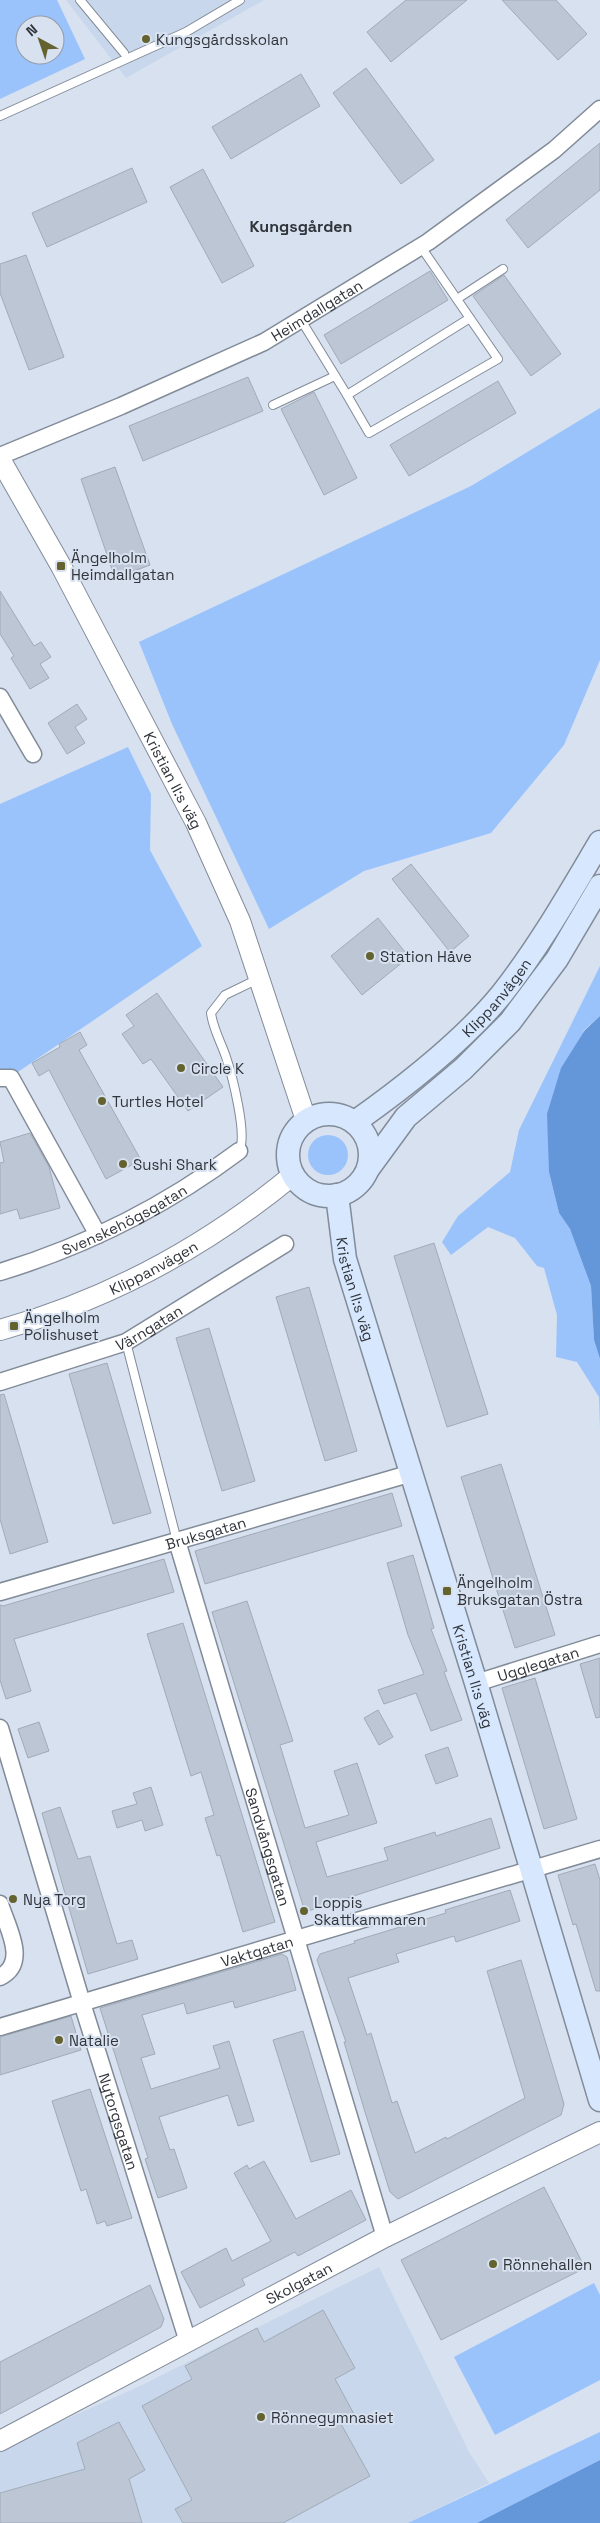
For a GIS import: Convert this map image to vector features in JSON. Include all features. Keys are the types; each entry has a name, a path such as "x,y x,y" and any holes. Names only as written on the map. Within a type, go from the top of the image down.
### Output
{"main road":[{"name":"Klippanvägen","path":"355,1122 390,1098 446,1049 500,996 547,932 600,842"},
{"name":"Klippanvägen","path":"338,1195 356,1186 406,1117 463,1069 510,1022 557,959 600,886"},
{"path":"338,1195 317,1194 299,1184 289,1166 289,1145 292,1135 306,1120 326,1113 341,1115 355,1122 368,1139 370,1149 368,1169"},
{"name":"Kristian II:s väg","path":"338,1195 345,1259 476,1683 600,2100"}],"street":[{"name":"Heimdallgatan","path":"0,457 121,406 264,342 421,247 554,150 600,109"},
{"name":"Kristian II:s väg","path":"0,457 61,566 196,823 240,921 306,1120"},
{"path":"0,697 33,754"},
{"path":"0,1078 11,1078 98,1235"},
{"name":"Svenskehögsgatan","path":"0,1272 40,1260 98,1235 209,1174 239,1151"},
{"name":"Klippanvägen","path":"0,1330 91,1300 172,1258 262,1201 293,1175"},
{"name":"Värngatan","path":"0,1382 126,1342 284,1244"},
{"name":"Bruksgatan","path":"0,1592 412,1474"},
{"name":"Sandvångsgatan","path":"177,1541 298,1940 385,2237"},
{"name":"Ugglegatan","path":"476,1683 600,1644"},
{"name":"Nytorgsgatan","path":"0,1728 82,2003 188,2342"},
{"name":"Vaktgatan","path":"0,2027 600,1849"},
{"path":"0,1904 16,1954 10,1972 0,1977"},
{"name":"Skolgatan","path":"0,2442 385,2237 600,2132"}],"lane":[{"path":"80,0 124,53"},
{"path":"0,116 186,32 240,0"},
{"path":"300,320 347,394 369,433 498,359 421,247"},
{"path":"456,299 502,269"},
{"path":"347,394 470,318"},
{"path":"272,405 335,376"},
{"path":"239,1151 243,1139 230,1073 216,1034 211,1013 225,995 258,980"},
{"path":"126,1342 177,1541"}],"shaded area":[{"path":"0,0 57,0 64,15 15,15 15,65 65,65 65,17 85,59 0,99"},
{"name":"Kungsgårdsskolan","path":"66,0 264,0 126,78"},
{"path":"600,408 600,660 564,745 491,833 364,871 269,929 172,724 139,642 471,486"},
{"path":"128,747 151,794 150,850 202,946 15,1074 0,1077 0,804"},
{"path":"600,966 600,1016 584,1030 549,1172 559,1213 570,1229 591,1286 594,1340 600,1359 600,1428 599,1397 577,1362 556,1357 557,1315 544,1268 537,1266 515,1238 488,1227 451,1255 442,1242 458,1216 510,1172 519,1130"},
{"path":"600,1016 600,1359 594,1340 591,1286 570,1229 559,1213 549,1172 547,1114 561,1068 585,1030"},
{"path":"328,1135 342,1141 348,1155 342,1169 328,1175 314,1169 308,1155 314,1141"},
{"name":"Rönnegymnasiet","path":"379,2267 469,2452 489,2483 408,2523 0,2523 0,2449 140,2386"},
{"path":"594,2283 600,2295 600,2380 495,2435 454,2357"},
{"path":"600,2432 600,2460 477,2523 408,2523"},
{"path":"600,2460 600,2523 477,2523"}],"building":[{"path":"406,0 467,0 391,62 367,32"},
{"path":"502,0 556,0 587,34 558,60"},
{"path":"366,68 434,160 401,184 333,93"},
{"path":"301,74 320,106 231,159 212,127"},
{"path":"600,143 600,190 528,248 506,220"},
{"path":"132,168 147,202 47,247 32,213"},
{"path":"203,169 254,266 222,283 170,187"},
{"path":"26,255 64,357 29,370 0,293 0,264"},
{"path":"430,271 448,300 341,364 324,335"},
{"path":"504,275 561,354 531,376 473,296"},
{"path":"248,377 263,411 143,461 129,426"},
{"path":"498,381 516,413 409,476 390,445"},
{"path":"314,392 357,478 324,495 281,409"},
{"path":"115,467 150,565 115,578 81,479"},
{"path":"0,591 34,646 41,642 51,657 40,664 49,678 30,689 11,658 14,656 0,634"},
{"path":"77,704 87,719 75,727 85,743 67,754 48,723"},
{"path":"411,864 469,936 450,952 392,879"},
{"name":"Station Håve","path":"378,918 409,957 362,995 331,956"},
{"path":"157,993 223,1087 188,1111 151,1059 143,1064 122,1034 134,1026 126,1015"},
{"path":"80,1032 87,1045 79,1050 141,1160 106,1179 49,1070 39,1076 32,1063 60,1047 59,1044"},
{"path":"30,1133 49,1167 60,1208 20,1219 17,1209 0,1214 0,1163 4,1162 0,1142"},
{"path":"434,1243 488,1414 447,1427 394,1256"},
{"path":"309,1287 357,1451 325,1461 276,1297"},
{"path":"209,1328 255,1481 222,1491 176,1338"},
{"path":"107,1363 151,1513 113,1524 69,1374"},
{"path":"4,1394 48,1542 10,1554 0,1519 0,1395"},
{"path":"501,1464 555,1635 515,1648 461,1477"},
{"path":"392,1493 402,1526 205,1584 195,1551"},
{"path":"413,1555 434,1628 431,1629 447,1671 444,1672 462,1720 431,1731 416,1693 384,1704 378,1690 424,1674 408,1635 387,1563"},
{"path":"164,1559 174,1592 14,1639 31,1691 6,1699 0,1680 0,1605 3,1606"},
{"path":"247,1601 293,1741 280,1745 305,1828 349,1815 334,1771 357,1763 377,1823 316,1842 327,1877 388,1860 384,1848 435,1832 436,1836 491,1818 500,1848 305,1912 212,1612"},
{"path":"183,1623 275,1922 243,1932 220,1855 217,1856 205,1818 214,1815 201,1772 191,1776 147,1634"},
{"path":"600,1658 600,1717 596,1718 580,1664"},
{"path":"535,1678 577,1819 544,1829 502,1688"},
{"path":"378,1710 393,1737 379,1745 364,1718"},
{"path":"39,1722 49,1751 28,1758 18,1729"},
{"path":"448,1747 458,1776 436,1784 425,1755"},
{"path":"151,1787 163,1825 145,1831 142,1820 117,1828 112,1811 137,1804 133,1793"},
{"path":"60,1807 78,1859 90,1856 117,1944 132,1940 138,1959 88,1974 42,1813"},
{"path":"595,1864 600,1880 600,1991 596,1991 576,1924 573,1925 558,1875"},
{"path":"510,1890 520,1921 456,1942 454,1936 396,1954 399,1962 348,1978 367,2035 371,2033 392,2103 397,2101 415,2153 446,2137 447,2139 525,2098 487,1971 521,1960 564,2104 561,2115 398,2199 390,2192 344,2042 346,2042 317,1960 320,1954 355,1943 354,1941 446,1913 445,1910"},
{"path":"282,1954 287,1957 296,1990 235,2008 233,2001 187,2014 184,2003 142,2015 155,2054 141,2058 151,2089 220,2068 213,2046 229,2041 254,2121 238,2126 228,2095 159,2117 170,2150 174,2149 187,2188 158,2198 145,2159 148,2158 100,2008"},
{"path":"71,2016 81,2050 0,2075 0,2037"},
{"path":"303,2031 340,2154 311,2162 273,2040"},
{"path":"90,2089 132,2218 107,2226 105,2221 97,2224 86,2189 81,2191 52,2101"},
{"path":"264,2161 296,2219 351,2190 366,2220 298,2256 295,2252 242,2279 245,2285 200,2308 181,2272 226,2248 232,2261 271,2241 234,2173 247,2165 249,2169"},
{"name":"Rönnehallen","path":"544,2187 585,2268 441,2340 401,2260"},
{"path":"150,2285 164,2319 161,2327 0,2414 0,2362"},
{"path":"323,2310 355,2368 335,2379 355,2416 341,2424 370,2476 283,2523 183,2523 175,2509 192,2500 142,2406 192,2379 185,2366 257,2328 264,2342"},
{"path":"119,2422 145,2470 129,2479 142,2523 0,2523 0,2493 85,2469 77,2443"}],"place":[{"name":"Kungsgårdsskolan","path":"146,39"},
{"name":"Ängelholm Heimdallgatan","path":"61,566"},
{"name":"Station Håve","path":"370,956"},
{"name":"Circle K","path":"181,1068"},
{"name":"Turtles Hotel","path":"102,1101"},
{"name":"Sushi Shark","path":"123,1164"},
{"name":"Ängelholm Polishuset","path":"14,1326"},
{"name":"Ängelholm Bruksgatan Östra","path":"447,1591"},
{"name":"Nya Torg","path":"13,1899"},
{"name":"Loppis Skattkammaren","path":"304,1911"},
{"name":"Natalie","path":"59,2040"},
{"name":"Rönnehallen","path":"493,2264"},
{"name":"Rönnegymnasiet","path":"261,2417"}],"district":[{"name":"Kungsgården","path":"301,226"}]}
